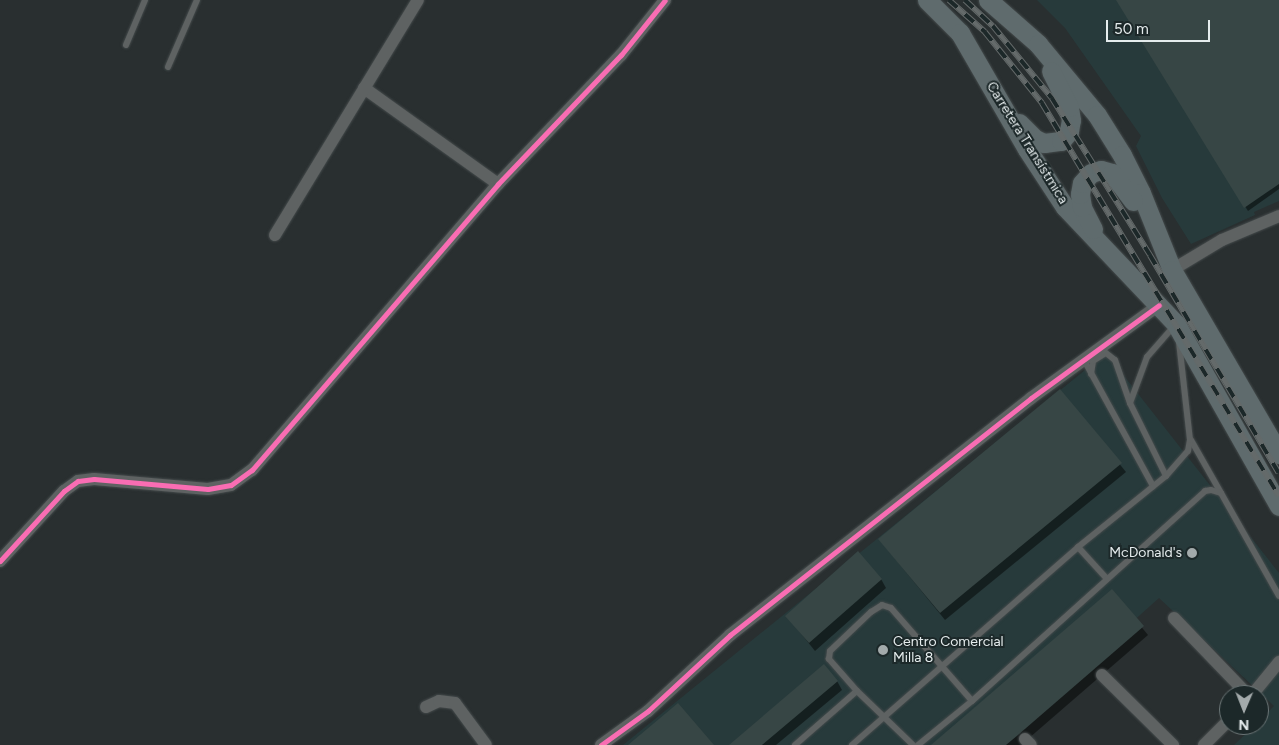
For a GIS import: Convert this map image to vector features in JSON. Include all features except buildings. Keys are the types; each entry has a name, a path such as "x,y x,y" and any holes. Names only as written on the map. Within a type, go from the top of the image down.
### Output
{"main road":[{"name":"Carretera Transístmica","path":"927,0 960,33 1027,149 1065,207 1176,324 1279,506"},
{"path":"988,0 1038,44 1097,115 1117,147 1141,193 1159,242 1172,270 1279,454"},
{"path":"1004,107 1030,134 1044,142 1061,141 1069,131 1072,120 1069,107 1038,44"},
{"path":"1100,244 1082,206 1080,194 1086,177 1091,173 1101,170 1112,173 1121,182 1159,242"}],"street":[{"path":"275,235 418,0"},
{"path":"0,561 64,491 78,481 94,479 208,489 231,485 252,470 498,184 621,55 665,0"},
{"path":"364,88 498,184"},
{"path":"1172,270 1222,240 1279,216"},
{"path":"601,745 648,711 730,635 1031,398 1159,304"},
{"path":"1174,618 1238,685"},
{"path":"1260,685 1279,662"},
{"path":"1102,676 1173,745"},
{"path":"426,707 439,701 455,704 486,745"},
{"path":"1204,745 1219,730"}],"lane":[{"path":"126,45 145,0"},
{"path":"168,67 197,0"},
{"path":"1130,403 1147,357 1176,324"},
{"path":"852,745 1078,547 1166,476 1188,451 1190,440 1176,324"},
{"path":"1091,374 1093,362 1106,353 1115,360 1130,403 1166,476"},
{"path":"1084,360 1152,486"},
{"path":"1190,440 1222,493 1279,596"},
{"path":"918,745 972,701 1205,491 1211,490 1222,493"},
{"path":"1078,547 1107,579"},
{"path":"913,745 857,691 829,659 830,651 871,612 882,605 890,608 972,701"},
{"path":"795,745 857,691"}],"shaded area":[{"path":"1037,0 1279,0 1279,201 1254,212 1255,215 1191,244 1162,198 1136,146 1141,136 1065,28"},
{"name":"Centro Comercial Milla 8","path":"1106,353 1279,573 1279,745 1234,745 1244,735 1269,735 1269,711 1274,706 1269,701 1269,685 1252,685 1159,598 995,745 623,745"}],"railway":[{"path":"949,0 985,32 1042,103 1279,496"},
{"path":"965,0 993,26 1052,98 1150,255 1279,473"}],"cycle path":[{"path":"0,561 64,491 78,481 94,479 208,489 231,485 252,470 498,184 621,55 665,0"},
{"path":"601,745 648,711 730,635 1031,398 1159,305"}],"place":[{"name":"McDonald's","path":"1192,553"},
{"name":"Centro Comercial Milla 8","path":"883,650"}]}
